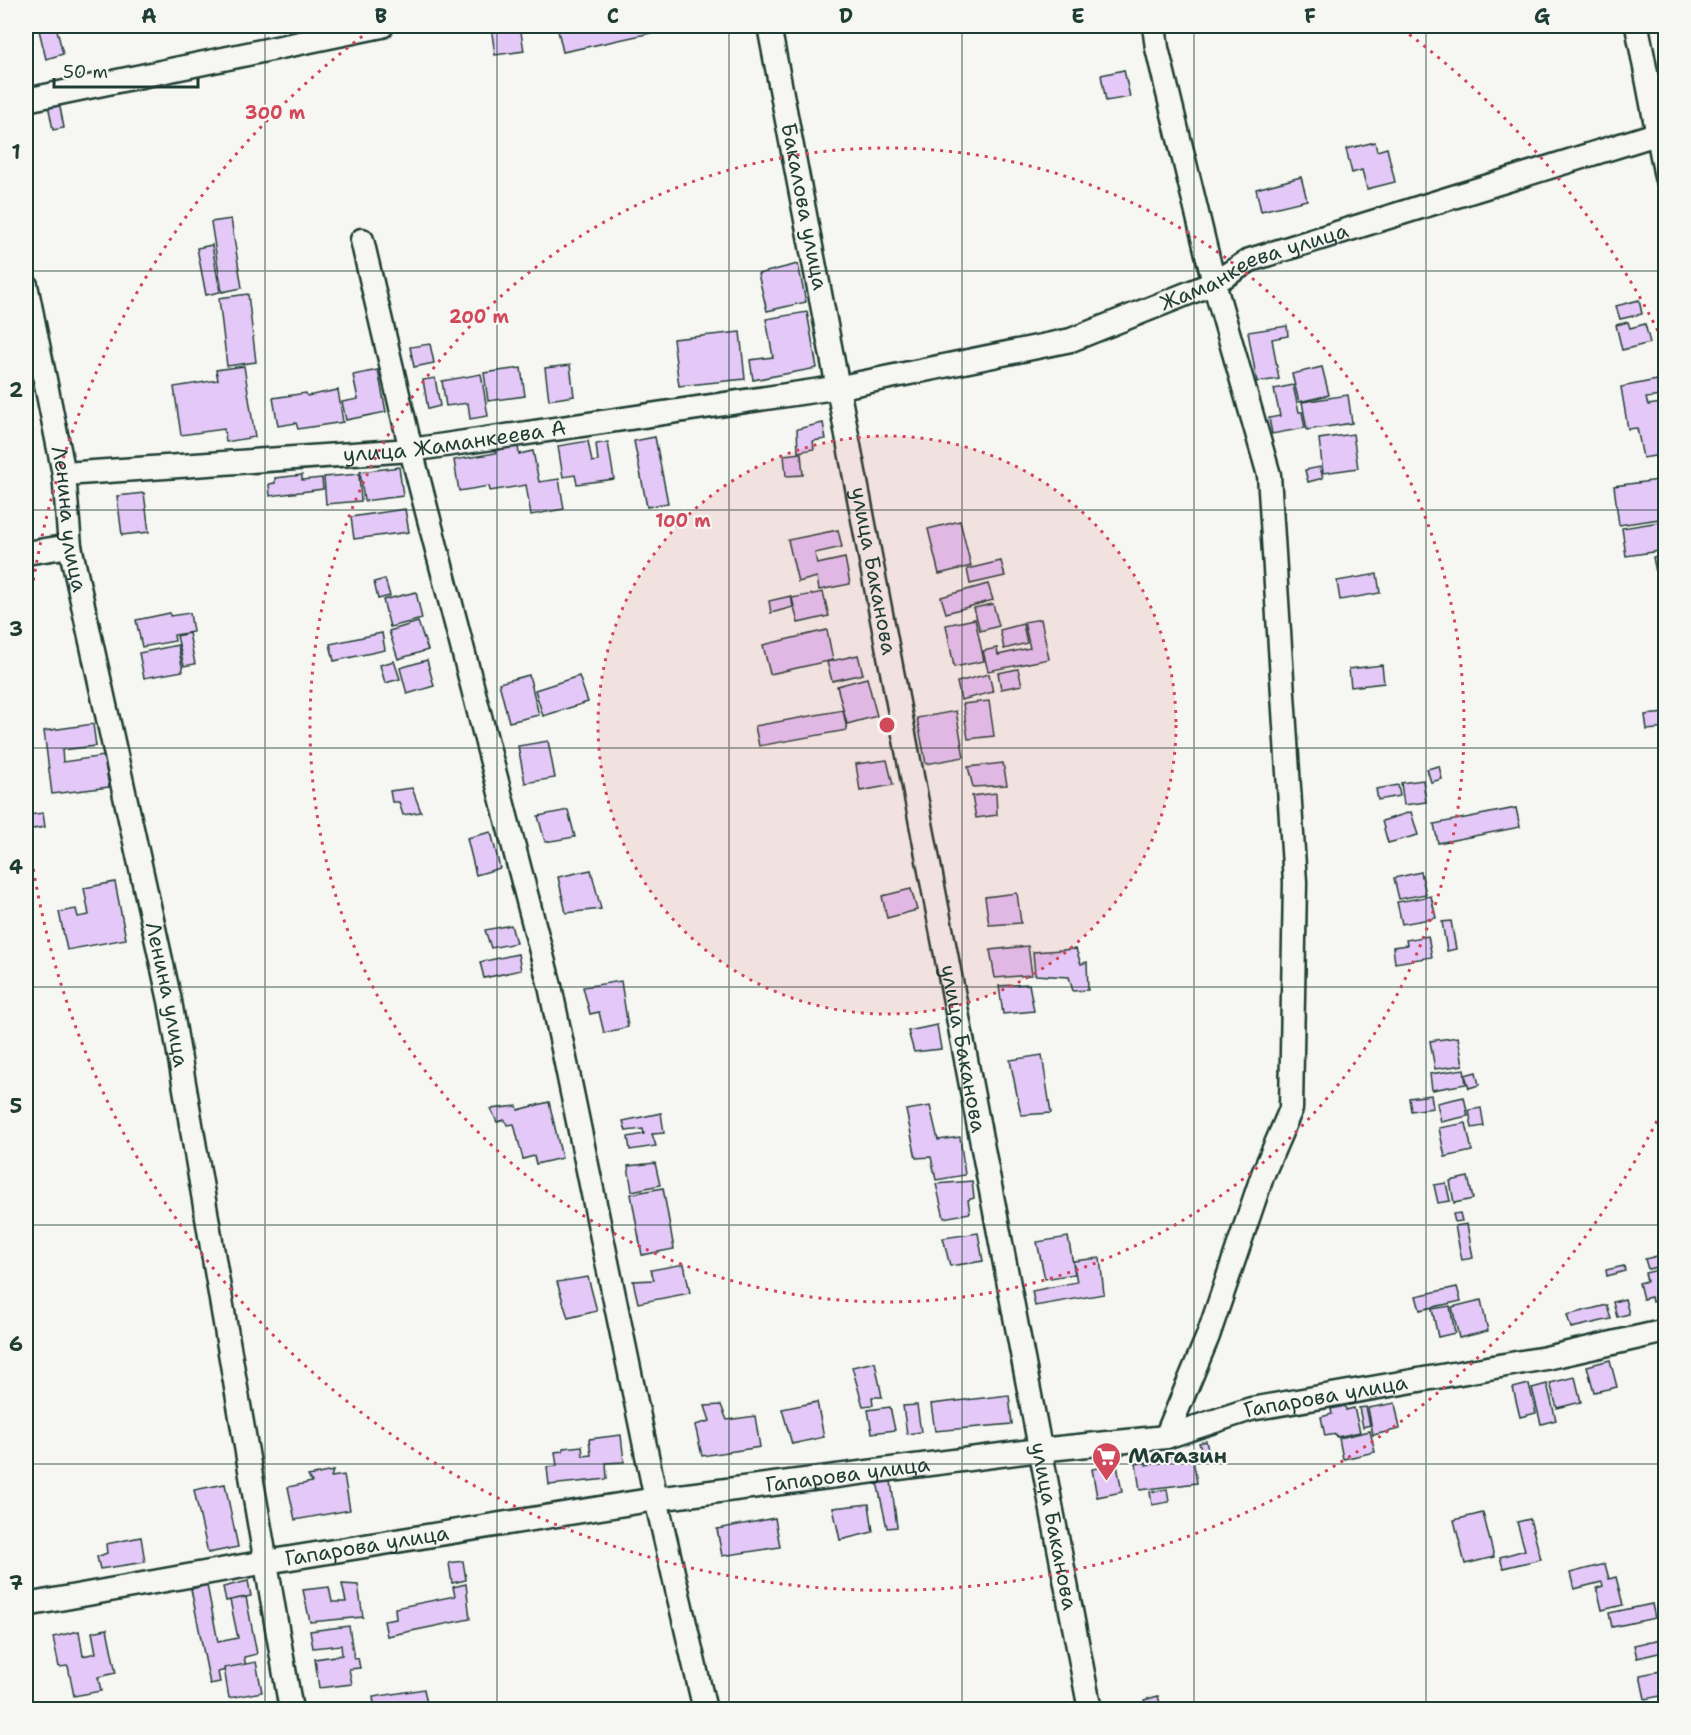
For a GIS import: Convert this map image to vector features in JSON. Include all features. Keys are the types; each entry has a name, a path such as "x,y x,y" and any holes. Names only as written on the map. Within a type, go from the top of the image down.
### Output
{"street":[{"path":"26,100 382,26"},
{"name":"Бакалова улица","path":"769,26 841,387"},
{"path":"1154,26 1214,283 1269,475 1295,882 1290,1109 1263,1174 1208,1336 1166,1437"},
{"path":"1637,26 1662,132 1665,177"},
{"name":"Жаманкеева улица","path":"841,387 1071,340 1214,283 1250,260 1662,132"},
{"path":"363,240 411,450 550,986 656,1499 705,1710"},
{"name":"Ленина улица","path":"26,285 64,474 70,546 170,1000 291,1710"},
{"name":"улица Жаманкеева А","path":"64,474 411,450 841,387"},
{"name":"улица Баканова","path":"841,387 1039,1450 1090,1710"},
{"path":"26,553 70,546"},
{"name":"Гапарова улица","path":"26,1605 266,1562 656,1499 1039,1450 1166,1437 1251,1409 1546,1359 1665,1331"}],"building":[{"path":"38,26 56,26 63,54 46,59"},
{"path":"491,26 520,26 524,51 495,55"},
{"path":"557,26 664,26 665,30 563,52"},
{"path":"1124,70 1130,97 1106,101 1101,75"},
{"path":"1666,72 1666,98 1660,99 1656,73"},
{"path":"59,102 64,128 53,130 48,104"},
{"path":"1375,142 1377,151 1387,148 1395,182 1367,189 1362,170 1352,173 1346,149"},
{"path":"1301,177 1307,200 1261,211 1256,189"},
{"path":"231,219 242,288 222,292 211,222"},
{"path":"212,245 220,292 206,295 197,248"},
{"path":"798,264 806,302 767,311 758,274"},
{"path":"248,294 256,362 227,366 219,298"},
{"path":"1639,300 1642,314 1620,319 1616,306"},
{"path":"807,312 817,368 753,380 750,360 773,357 766,319"},
{"path":"1628,322 1630,328 1645,324 1650,343 1622,350 1616,325"},
{"path":"1287,326 1288,336 1272,339 1279,379 1257,382 1248,332"},
{"path":"740,332 745,379 679,386 673,339"},
{"path":"430,344 434,363 414,367 410,347"},
{"path":"570,365 574,396 549,400 545,368"},
{"path":"244,366 255,437 226,442 224,429 181,435 174,387 218,380 216,370"},
{"path":"1322,367 1329,395 1299,402 1292,374"},
{"path":"521,368 525,396 488,401 484,373"},
{"path":"378,370 386,412 346,420 342,402 358,399 353,375"},
{"path":"481,374 488,416 470,419 468,403 446,406 442,381"},
{"path":"435,378 440,406 428,409 423,380"},
{"path":"1657,380 1660,396 1646,398 1648,405 1661,403 1664,417 1666,417 1666,454 1643,458 1637,428 1628,429 1621,387"},
{"path":"1293,385 1305,428 1272,434 1269,418 1280,416 1274,389"},
{"path":"338,390 343,422 298,429 296,423 278,426 273,398 306,393 307,396"},
{"path":"1348,395 1352,423 1307,430 1302,402"},
{"path":"823,423 826,439 813,441 814,449 798,452 797,429"},
{"path":"1353,434 1358,468 1323,473 1319,439"},
{"path":"655,437 668,503 647,507 634,441"},
{"path":"588,441 592,462 598,461 596,444 608,442 614,479 577,484 575,475 563,477 558,446"},
{"path":"518,446 519,454 533,451 539,482 559,479 564,509 531,515 526,485 490,491 489,486 459,491 454,460 496,453 495,450"},
{"path":"801,453 803,475 786,476 784,455"},
{"path":"399,467 403,496 364,501 360,472"},
{"path":"1320,467 1323,478 1308,482 1305,470"},
{"path":"359,474 361,501 326,504 324,477"},
{"path":"302,475 302,480 322,478 323,489 270,496 269,484 275,483 275,478"},
{"path":"1666,479 1666,518 1619,525 1614,486"},
{"path":"144,493 149,532 122,535 117,496"},
{"path":"405,509 409,532 354,539 351,517"},
{"path":"960,521 971,566 939,574 928,529"},
{"path":"1666,521 1666,550 1626,556 1622,528"},
{"path":"838,530 842,547 815,553 817,564 845,558 850,584 819,590 817,577 798,582 788,540"},
{"path":"1666,555 1666,570 1656,572 1653,557"},
{"path":"1001,561 1005,576 970,584 967,569"},
{"path":"1377,574 1380,593 1340,600 1337,581"},
{"path":"385,579 390,596 378,599 374,582"},
{"path":"988,584 993,600 946,613 941,597"},
{"path":"416,592 422,619 390,627 383,600"},
{"path":"823,592 829,616 798,623 792,598"},
{"path":"791,596 793,607 771,613 769,601"},
{"path":"993,604 999,626 980,631 974,608"},
{"path":"170,613 170,616 190,613 193,632 174,635 175,641 142,647 136,620"},
{"path":"975,619 984,661 954,667 946,625"},
{"path":"1041,619 1049,659 988,671 983,651 997,648 998,655 1030,648 1024,622"},
{"path":"418,622 428,650 398,659 389,631"},
{"path":"1023,624 1027,643 1004,649 1000,630"},
{"path":"827,630 833,660 770,674 763,645"},
{"path":"189,633 195,664 184,666 177,636"},
{"path":"382,633 385,650 334,661 330,644"},
{"path":"178,645 183,671 144,678 139,653"},
{"path":"858,655 863,674 832,681 827,662"},
{"path":"427,660 434,686 407,694 400,668"},
{"path":"394,661 400,679 385,683 380,665"},
{"path":"1382,665 1384,683 1351,687 1349,669"},
{"path":"1018,669 1022,685 1001,689 998,673"},
{"path":"989,674 993,692 961,700 957,682"},
{"path":"529,675 539,715 509,722 499,683"},
{"path":"579,676 588,702 543,716 535,690"},
{"path":"867,678 877,716 847,724 837,686"},
{"path":"989,701 994,736 968,739 963,704"},
{"path":"843,710 847,730 759,746 755,726"},
{"path":"956,711 964,757 926,764 917,718"},
{"path":"1666,713 1666,728 1647,730 1645,715"},
{"path":"93,724 96,746 62,750 63,762 104,756 109,787 52,794 44,731"},
{"path":"548,741 555,778 525,783 518,746"},
{"path":"887,760 893,785 860,791 856,764"},
{"path":"1003,763 1007,785 973,787 968,767"},
{"path":"1439,766 1442,779 1431,782 1427,769"},
{"path":"1423,780 1426,802 1404,805 1401,783"},
{"path":"1398,785 1400,796 1378,800 1376,789"},
{"path":"412,788 421,812 403,815 399,802 392,802 390,791"},
{"path":"996,793 997,815 976,818 972,796"},
{"path":"26,801 28,801 29,815 43,813 45,827 26,830"},
{"path":"1516,808 1520,827 1438,843 1434,824"},
{"path":"568,810 575,837 545,842 538,816"},
{"path":"1411,812 1418,835 1388,843 1382,821"},
{"path":"491,832 500,868 476,875 467,838"},
{"path":"591,870 601,909 566,913 558,877"},
{"path":"1421,872 1426,894 1399,899 1394,878"},
{"path":"115,882 126,939 67,950 59,912 76,909 78,917 89,915 84,888"},
{"path":"911,889 917,910 887,918 882,896"},
{"path":"1017,893 1021,923 989,925 985,897"},
{"path":"1431,896 1436,918 1402,924 1397,902"},
{"path":"1451,921 1456,949 1447,951 1442,922"},
{"path":"511,925 516,943 491,948 485,930"},
{"path":"1428,936 1432,957 1395,963 1393,947 1407,945 1406,940"},
{"path":"1028,946 1032,975 995,978 990,950"},
{"path":"1076,949 1081,964 1087,962 1088,990 1073,991 1069,977 1035,975 1033,952"},
{"path":"518,954 521,970 484,978 480,962"},
{"path":"621,981 628,1027 604,1033 599,1012 590,1014 583,987"},
{"path":"1029,984 1034,1011 1003,1014 999,986"},
{"path":"937,1025 941,1049 914,1052 908,1031"},
{"path":"1458,1037 1463,1065 1435,1069 1430,1041"},
{"path":"1042,1055 1051,1113 1021,1115 1010,1060"},
{"path":"1464,1069 1466,1084 1432,1090 1430,1074"},
{"path":"1476,1072 1479,1085 1469,1088 1465,1075"},
{"path":"1431,1095 1433,1108 1411,1111 1409,1098"},
{"path":"1464,1097 1468,1116 1441,1122 1437,1103"},
{"path":"549,1102 562,1158 536,1164 534,1156 523,1159 514,1124 507,1125 505,1120 497,1122 491,1109 517,1106 518,1110"},
{"path":"930,1106 938,1140 960,1137 965,1175 936,1180 931,1157 916,1158 906,1110"},
{"path":"1481,1108 1484,1126 1472,1128 1469,1110"},
{"path":"661,1113 664,1133 652,1134 656,1146 630,1150 628,1137 644,1134 643,1129 626,1131 623,1121"},
{"path":"1466,1123 1472,1151 1445,1157 1439,1128"},
{"path":"655,1163 660,1185 632,1191 628,1166"},
{"path":"1468,1177 1473,1199 1454,1203 1450,1181"},
{"path":"972,1181 974,1198 968,1200 970,1213 944,1218 936,1184"},
{"path":"1446,1183 1450,1201 1438,1203 1434,1185"},
{"path":"663,1188 674,1249 642,1255 631,1194"},
{"path":"1460,1213 1462,1221 1455,1222 1453,1214"},
{"path":"1467,1224 1473,1258 1462,1260 1455,1226"},
{"path":"978,1233 983,1261 950,1266 943,1238"},
{"path":"1068,1237 1075,1274 1045,1279 1037,1242"},
{"path":"1665,1254 1666,1265 1648,1269 1645,1259"},
{"path":"1100,1258 1104,1294 1035,1306 1032,1291 1077,1282 1073,1261"},
{"path":"684,1264 690,1293 638,1303 633,1281 654,1280 651,1270"},
{"path":"1624,1266 1625,1271 1607,1276 1606,1270"},
{"path":"1666,1268 1666,1299 1652,1302 1651,1297 1643,1299 1639,1283 1647,1281 1645,1273"},
{"path":"588,1277 597,1311 568,1318 557,1282"},
{"path":"1457,1287 1461,1301 1420,1310 1416,1296"},
{"path":"1625,1299 1629,1314 1617,1317 1613,1302"},
{"path":"1481,1300 1488,1331 1459,1338 1452,1307"},
{"path":"1607,1305 1611,1319 1571,1328 1567,1315"},
{"path":"1450,1306 1455,1333 1438,1337 1432,1309"},
{"path":"1610,1360 1617,1387 1594,1392 1587,1366"},
{"path":"875,1362 882,1397 872,1397 873,1405 863,1406 852,1367"},
{"path":"1575,1377 1581,1402 1557,1408 1550,1383"},
{"path":"1529,1384 1536,1413 1520,1417 1513,1388"},
{"path":"1547,1384 1556,1420 1541,1424 1532,1388"},
{"path":"1009,1395 1012,1424 935,1431 931,1404"},
{"path":"817,1402 824,1437 792,1444 782,1409"},
{"path":"1395,1403 1400,1429 1373,1435 1368,1408"},
{"path":"721,1405 727,1420 755,1416 760,1447 702,1456 695,1425 710,1421 705,1406"},
{"path":"917,1405 921,1432 907,1434 903,1406"},
{"path":"1345,1406 1346,1410 1354,1408 1360,1432 1337,1437 1336,1434 1325,1436 1321,1417 1332,1414 1331,1409"},
{"path":"890,1407 895,1430 872,1433 868,1410"},
{"path":"1366,1407 1370,1425 1363,1427 1359,1408"},
{"path":"1370,1431 1375,1452 1343,1459 1339,1438"},
{"path":"621,1435 624,1462 606,1463 607,1479 549,1485 547,1467 557,1466 555,1452 563,1451 563,1448 582,1446 583,1456 591,1455 589,1439"},
{"path":"1206,1441 1209,1454 1203,1455 1199,1443"},
{"path":"1192,1453 1197,1483 1140,1490 1136,1464 1166,1462 1165,1457"},
{"name":"Магазин","path":"1117,1465 1122,1492 1097,1497 1092,1469"},
{"path":"333,1471 331,1477 344,1475 350,1510 295,1520 288,1487 312,1482 308,1476"},
{"path":"891,1481 897,1527 887,1528 877,1482"},
{"path":"225,1484 238,1547 208,1553 194,1490"},
{"path":"1167,1489 1169,1502 1152,1505 1150,1492"},
{"path":"869,1504 873,1532 840,1540 833,1508"},
{"path":"1483,1513 1494,1557 1465,1564 1454,1520"},
{"path":"775,1518 780,1547 722,1556 717,1529"},
{"path":"1530,1519 1541,1559 1503,1568 1500,1557 1525,1550 1517,1522"},
{"path":"141,1537 145,1562 100,1569 97,1557 107,1553 106,1544"},
{"path":"463,1561 466,1580 452,1583 449,1563"},
{"path":"1605,1564 1609,1579 1616,1577 1623,1605 1602,1610 1597,1588 1603,1586 1602,1582 1574,1589 1570,1573"},
{"path":"248,1581 251,1596 226,1601 223,1587"},
{"path":"342,1584 358,1585 363,1617 310,1622 303,1590 329,1587 332,1602 346,1602"},
{"path":"466,1584 470,1619 387,1636 384,1621 396,1619 395,1608 455,1596 453,1587"},
{"path":"207,1585 218,1642 238,1638 230,1600 246,1597 257,1654 244,1657 247,1672 227,1675 226,1670 218,1672 220,1682 210,1684 191,1589"},
{"path":"1652,1604 1655,1618 1612,1627 1609,1613"},
{"path":"349,1626 354,1659 358,1658 360,1668 349,1669 352,1684 319,1688 315,1659 342,1655 341,1645 313,1648 310,1631"},
{"path":"107,1629 116,1673 98,1677 101,1691 74,1696 68,1666 59,1667 53,1637 79,1631 83,1656 96,1653 92,1632"},
{"path":"1661,1639 1663,1652 1637,1658 1634,1645"},
{"path":"256,1662 262,1692 229,1698 224,1668"},
{"path":"1666,1670 1666,1695 1645,1699 1640,1675"},
{"path":"424,1689 427,1704 391,1710 375,1710 373,1697"},
{"path":"1158,1696 1162,1710 1146,1710 1144,1700"}],"place":[{"name":"Магазин","path":"1107,1482"}]}
